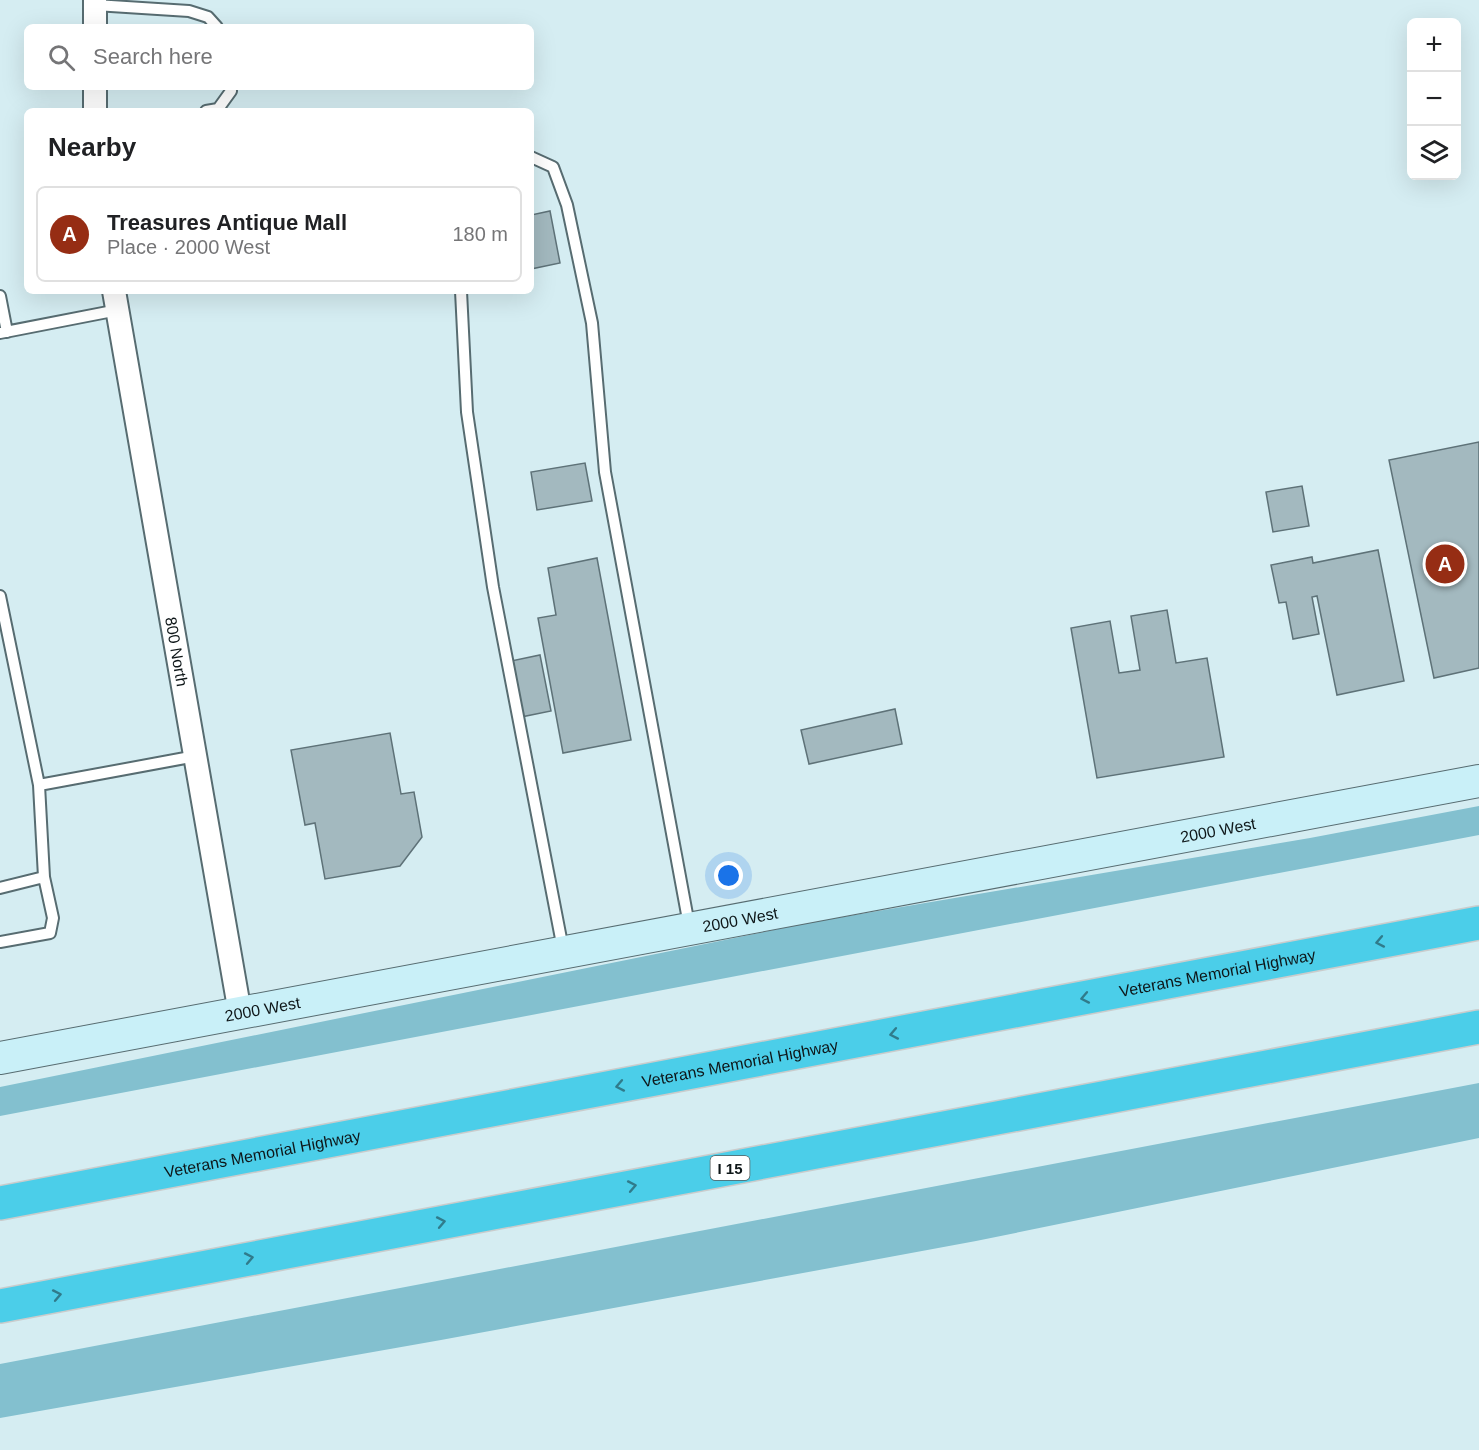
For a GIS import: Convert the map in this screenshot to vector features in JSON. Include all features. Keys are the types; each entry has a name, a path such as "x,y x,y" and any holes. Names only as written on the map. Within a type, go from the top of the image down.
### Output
{"highway":[{"name":"Veterans Memorial Highway","path":"0,1203 1479,923"},
{"name":"I 15","path":"0,1306 1479,1027"}],"street":[{"path":"95,90 95,108"},
{"name":"800 North","path":"116,300 240,1012"},
{"name":"2000 West","path":"0,1058 1479,781"}],"lane":[{"path":"95,10 189,11 208,17 214,24"},
{"path":"219,108 231,90"},
{"path":"534,158 553,167 567,205 592,323 605,472 689,928"},
{"path":"461,294 467,412 493,587 564,952"},
{"path":"0,296 4,333 116,300"},
{"path":"0,596 39,785 44,877 52,918 50,933 0,942"},
{"path":"39,785 196,756"},
{"path":"0,888 44,877"}],"shaded area":[{"path":"1479,806 1479,835 0,1116 0,1087 813,922 1310,838"},
{"path":"1479,1083 1479,1138 976,1241 441,1340 0,1418 0,1364"}],"building":[{"path":"550,211 560,263 534,268 534,214"},
{"path":"1479,442 1479,668 1434,678 1389,460"},
{"path":"585,463 592,501 537,510 531,472"},
{"path":"1302,486 1309,526 1273,532 1266,492"},
{"path":"1378,550 1404,681 1337,695 1317,596 1312,597 1319,634 1293,639 1286,602 1279,603 1271,565 1312,557 1313,563"},
{"path":"597,558 631,740 563,753 538,618 556,615 548,568"},
{"path":"1167,610 1176,663 1207,658 1224,757 1097,778 1071,628 1110,621 1119,673 1140,670 1131,616"},
{"path":"540,655 551,711 521,717 511,661"},
{"path":"895,709 902,744 809,764 801,730"},
{"path":"390,733 401,794 414,792 422,837 400,866 325,879 315,823 305,825 291,750"}],"place":[{"name":"Treasures Antique Mall","path":"1445,564"}]}
